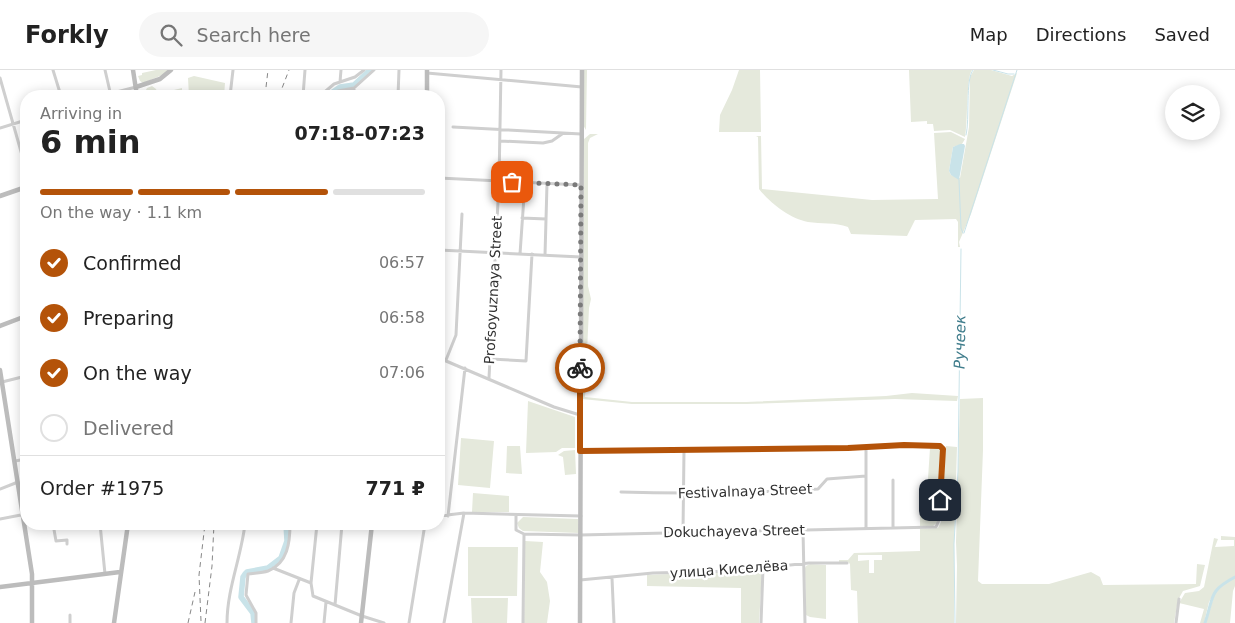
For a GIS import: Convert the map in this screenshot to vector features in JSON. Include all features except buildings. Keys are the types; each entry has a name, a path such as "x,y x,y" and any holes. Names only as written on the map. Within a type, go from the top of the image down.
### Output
{"street":[{"path":"53,70 59,90"},
{"path":"105,70 110,90"},
{"path":"133,70 136,90"},
{"path":"127,90 160,79 171,70"},
{"path":"231,90 233,70"},
{"path":"303,90 305,70"},
{"path":"340,82 341,70"},
{"path":"327,90 334,84 355,77 364,70"},
{"path":"343,90 354,88 374,70"},
{"path":"398,90 399,70"},
{"name":"Profsoyuznaya Street","path":"489,378 499,182 501,70"},
{"path":"580,623 582,70"},
{"path":"427,90 427,71 501,81 582,87"},
{"path":"0,78 20,148"},
{"path":"0,128 20,122"},
{"path":"453,127 581,134"},
{"path":"500,141 542,143 552,141 563,134"},
{"path":"445,178 581,185"},
{"path":"520,254 524,182"},
{"path":"545,255 547,184"},
{"path":"0,196 20,189"},
{"path":"462,214 456,335 446,360 554,407 580,415"},
{"path":"522,218 546,219"},
{"path":"445,250 581,257"},
{"path":"490,359 526,361 532,254"},
{"path":"0,326 20,318"},
{"path":"465,368 448,516 464,514 581,516"},
{"path":"0,370 20,491"},
{"path":"2,382 20,378"},
{"name":"Dokuchayeva Street","path":"524,534 580,535 936,527 940,520 940,481 943,449 940,446 904,445 866,447"},
{"path":"580,451 866,447 866,528"},
{"path":"682,532 684,450"},
{"path":"15,461 20,460"},
{"name":"Festivalnaya Street","path":"621,492 683,494 752,493 818,489 827,479 866,476"},
{"path":"893,480 893,528"},
{"path":"0,489 18,482"},
{"path":"444,623 464,514"},
{"path":"516,515 516,530 524,534 522,623"},
{"path":"0,518 20,516"},
{"path":"27,530 32,574 32,623"},
{"path":"54,530 56,541 67,540 67,544"},
{"path":"101,530 105,574"},
{"path":"114,623 127,530"},
{"path":"227,623 228,600 244,530"},
{"path":"256,623 256,613 246,595 248,574 268,571 281,561 288,550 290,530"},
{"path":"316,530 312,584 313,596 384,623"},
{"path":"335,605 341,530"},
{"path":"362,623 371,530"},
{"path":"410,623 424,530"},
{"path":"803,530 805,623"},
{"name":"улица Киселёва","path":"580,580 653,573 763,568 784,564 847,563"},
{"path":"273,568 312,584"},
{"path":"761,623 763,568"},
{"path":"0,588 120,572"},
{"path":"612,578 614,623"},
{"path":"291,623 294,593 299,580"},
{"path":"1176,623 1179,599"},
{"path":"324,623 326,602"},
{"path":"70,615 70,623"}],"shaded area":[{"path":"169,70 165,74 143,83 140,81 138,76 142,75 142,73"},
{"path":"584,70 587,70 586,130 583,125"},
{"path":"739,70 760,70 761,132 719,132 720,115"},
{"path":"909,70 972,70 969,82 965,137 950,130 934,131 933,124 927,124 927,121 911,122"},
{"path":"974,70 991,70 1012,76 1017,73 971,214 959,242 960,247 958,247 958,222 956,219 915,220 907,236 851,234 848,227 843,225 808,222 794,218 775,205 759,189 758,137 756,136 761,136 762,189 872,200 938,199 934,133 951,132 965,139 962,144 953,147 949,171 951,175 960,178 969,127 970,77"},
{"path":"194,76 225,83 224,90 189,90 188,78"},
{"path":"152,86 156,90 146,90"},
{"path":"590,134 598,134 590,138 588,143 588,286 591,299 585,397 632,402 746,402 886,396 912,393 958,396 957,401 895,399 746,404 632,404 582,399 584,139"},
{"path":"983,398 978,581 982,584 1049,584 1091,572 1100,577 1103,585 1196,584 1197,564 1205,565 1200,586 1183,591 1178,600 1174,623 956,623 960,399"},
{"path":"528,401 575,417 575,448 562,448 556,452 526,453"},
{"path":"461,438 494,441 490,488 458,485"},
{"path":"507,446 520,446 522,474 506,473"},
{"path":"946,446 957,447 954,623 858,623 857,591 851,590 850,564 848,562 839,562 839,560 848,560 854,553 920,551 920,529 938,528 941,522 942,482","holes":["858,555 882,555 882,560 874,560 874,573 869,573 869,560 858,561"]},
{"path":"930,448 940,448 942,453 939,485 939,521 933,526 920,526 920,495 927,494"},
{"path":"575,450 576,474 565,475 563,457 558,455 564,451"},
{"path":"473,493 509,496 509,512 472,512"},
{"path":"523,517 578,519 579,533 523,531 517,523"},
{"path":"1221,536 1235,537 1235,586 1230,623 1206,623 1216,589 1209,602 1204,623 1200,623 1204,609 1179,603 1185,593 1199,591 1204,587 1214,538 1218,539 1215,547 1234,546 1234,540 1221,540"},
{"path":"525,541 543,542 540,572 547,582 550,601 547,623 524,623"},
{"path":"468,547 518,547 517,596 468,596"},
{"path":"810,564 826,565 826,619 806,615 805,568"},
{"path":"760,570 762,573 759,623 741,623 741,588 647,586 647,575"},
{"path":"471,598 508,598 507,623 472,623"}],"water":[{"path":"960,144 965,146 959,180 951,175 949,171 953,147"}],"waterway":[{"path":"336,90 340,87 354,85 370,70"},
{"path":"966,135 968,91 973,70"},
{"path":"993,70 1014,74"},
{"name":"Ручеек","path":"964,233 1017,70"},
{"path":"959,180 961,228 963,233"},
{"name":"Ручеек","path":"955,623 954,544 958,471 961,249"},
{"path":"254,623 253,613 241,597 243,577 247,572 268,568 281,558 287,541 286,530"},
{"path":"1205,623 1216,591 1220,586 1235,577"}],"railway":[{"path":"266,90 268,70"},
{"path":"281,90 289,70"},
{"path":"201,621 199,575 204,530"},
{"path":"205,623 212,566 214,530"},
{"path":"188,623 195,592"}],"way so far":[{"path":"512,182 581,185 580,368"}],"route":[{"path":"580,368 580,451 940,446 943,449 940,500"}]}
